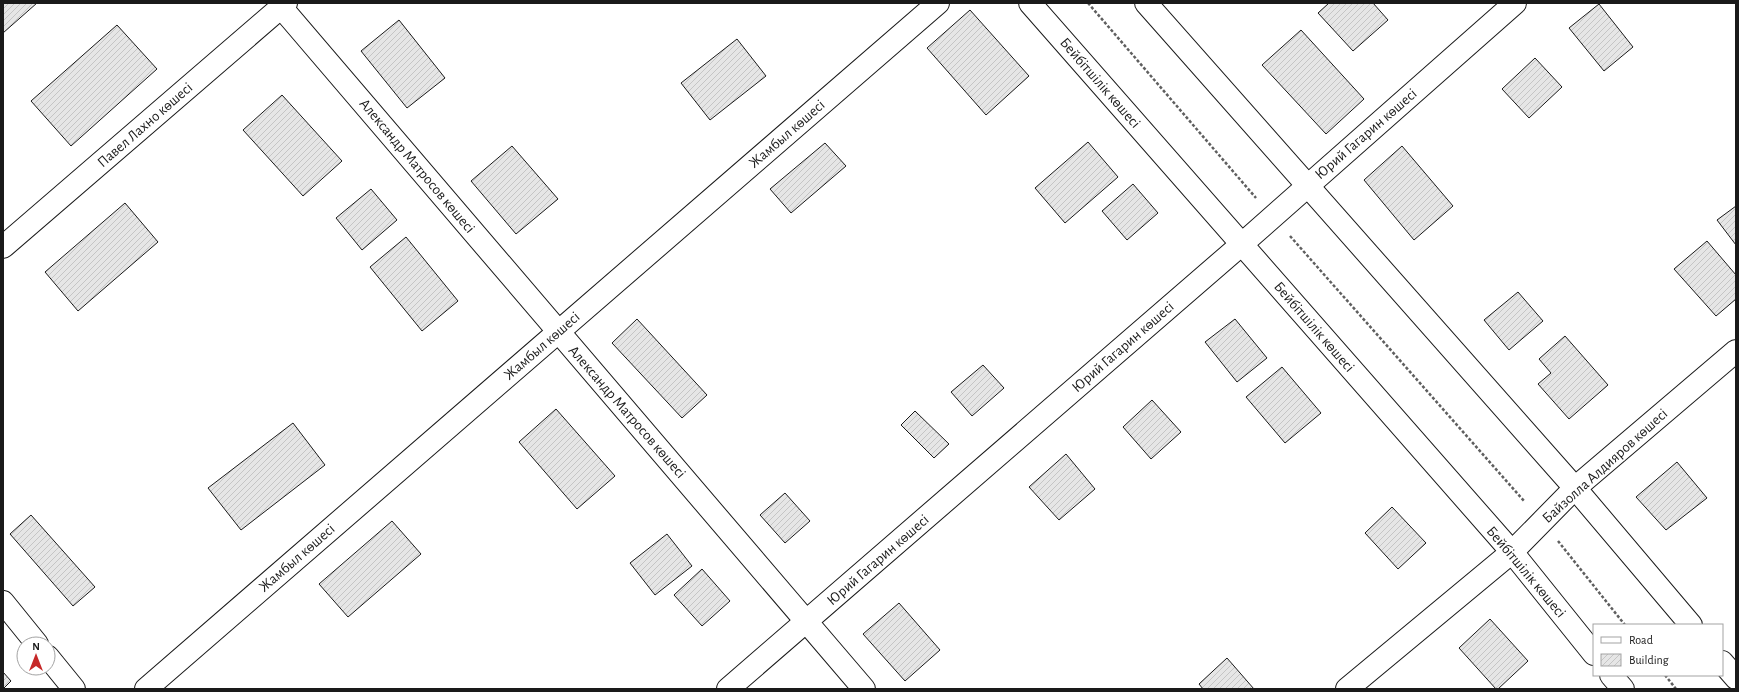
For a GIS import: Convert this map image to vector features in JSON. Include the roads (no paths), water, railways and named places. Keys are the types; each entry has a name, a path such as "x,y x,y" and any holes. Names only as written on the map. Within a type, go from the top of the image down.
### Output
{"street":[{"name":"Жамбыл көшесі","path":"146,689 938,3"},
{"name":"Бейбітшілік көшесі","path":"1030,3 1512,552 1593,653"},
{"path":"1146,3 1575,488 1690,624"},
{"name":"Юрий Гагарин көшесі","path":"728,689 1273,217 1514,3"},
{"name":"Александр Матросов көшесі","path":"284,5 558,332 864,689"},
{"name":"Павел Лахно көшесі","path":"3,247 284,5"},
{"name":"Байзолла Алдияров көшесі","path":"1347,689 1512,552 1575,488 1736,352"},
{"path":"3,602 31,636"},
{"path":"1723,663 1736,678"},
{"path":"56,667 74,689"},
{"path":"1612,676 1623,689"}]}
